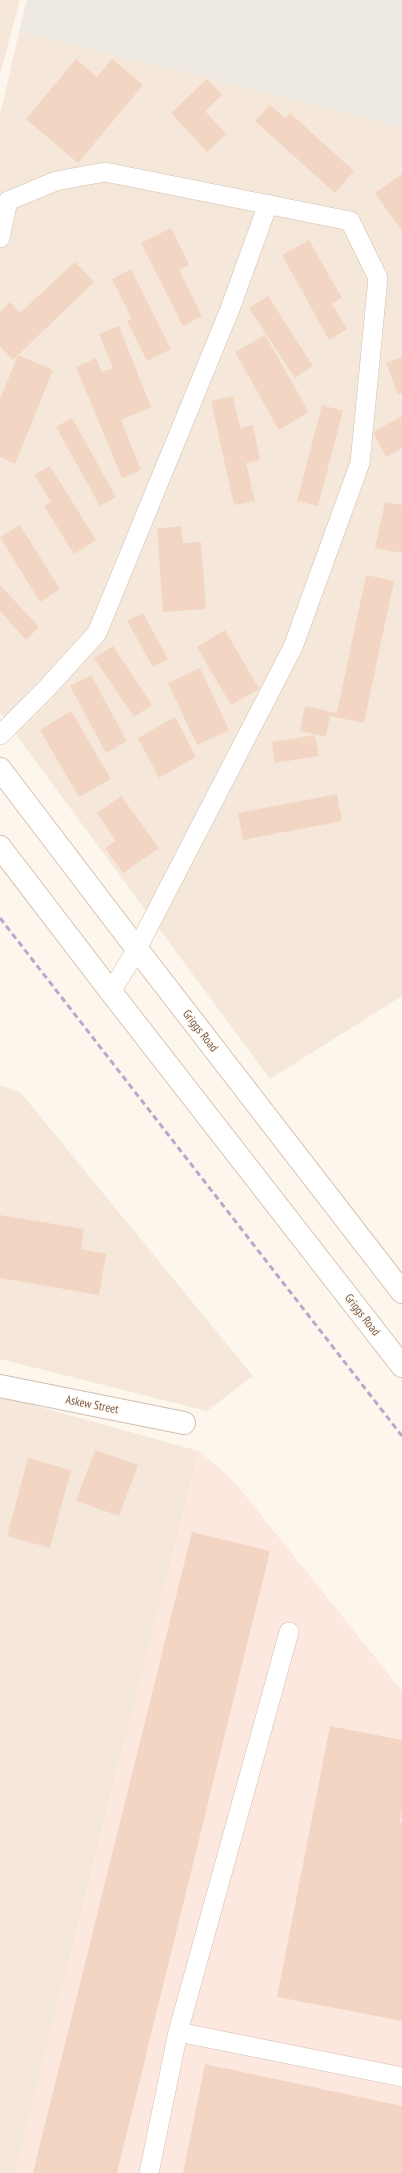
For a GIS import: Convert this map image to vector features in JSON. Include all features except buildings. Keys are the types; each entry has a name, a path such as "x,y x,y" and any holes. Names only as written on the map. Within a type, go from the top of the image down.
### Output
{"main road":[{"name":"Griggs Road","path":"0,769 137,950 402,1292"},
{"name":"Griggs Road","path":"0,847 402,1366"},
{"name":"Askew Street","path":"0,1386 184,1423"}],"lane":[{"path":"0,238 8,201 56,180 105,172 350,221 378,278 360,463 293,647 137,950 111,992"},
{"path":"0,734 47,688 97,633 230,309 268,204"},
{"path":"149,2173 178,2032 289,1632"},
{"path":"178,2032 402,2077"}],"shaded area":[{"path":"0,0 20,0 0,75"},
{"path":"27,0 402,0 402,128 206,77 19,32"},
{"path":"19,32 206,77 402,128 402,996 270,1079 0,713 0,115"},
{"path":"0,1085 21,1093 253,1376 207,1411 0,1359"},
{"path":"0,1396 199,1451 15,2173 0,2173"},
{"path":"199,1451 233,1480 402,1691 402,2173 15,2173"}],"railway":[{"path":"0,918 402,1436"}]}
